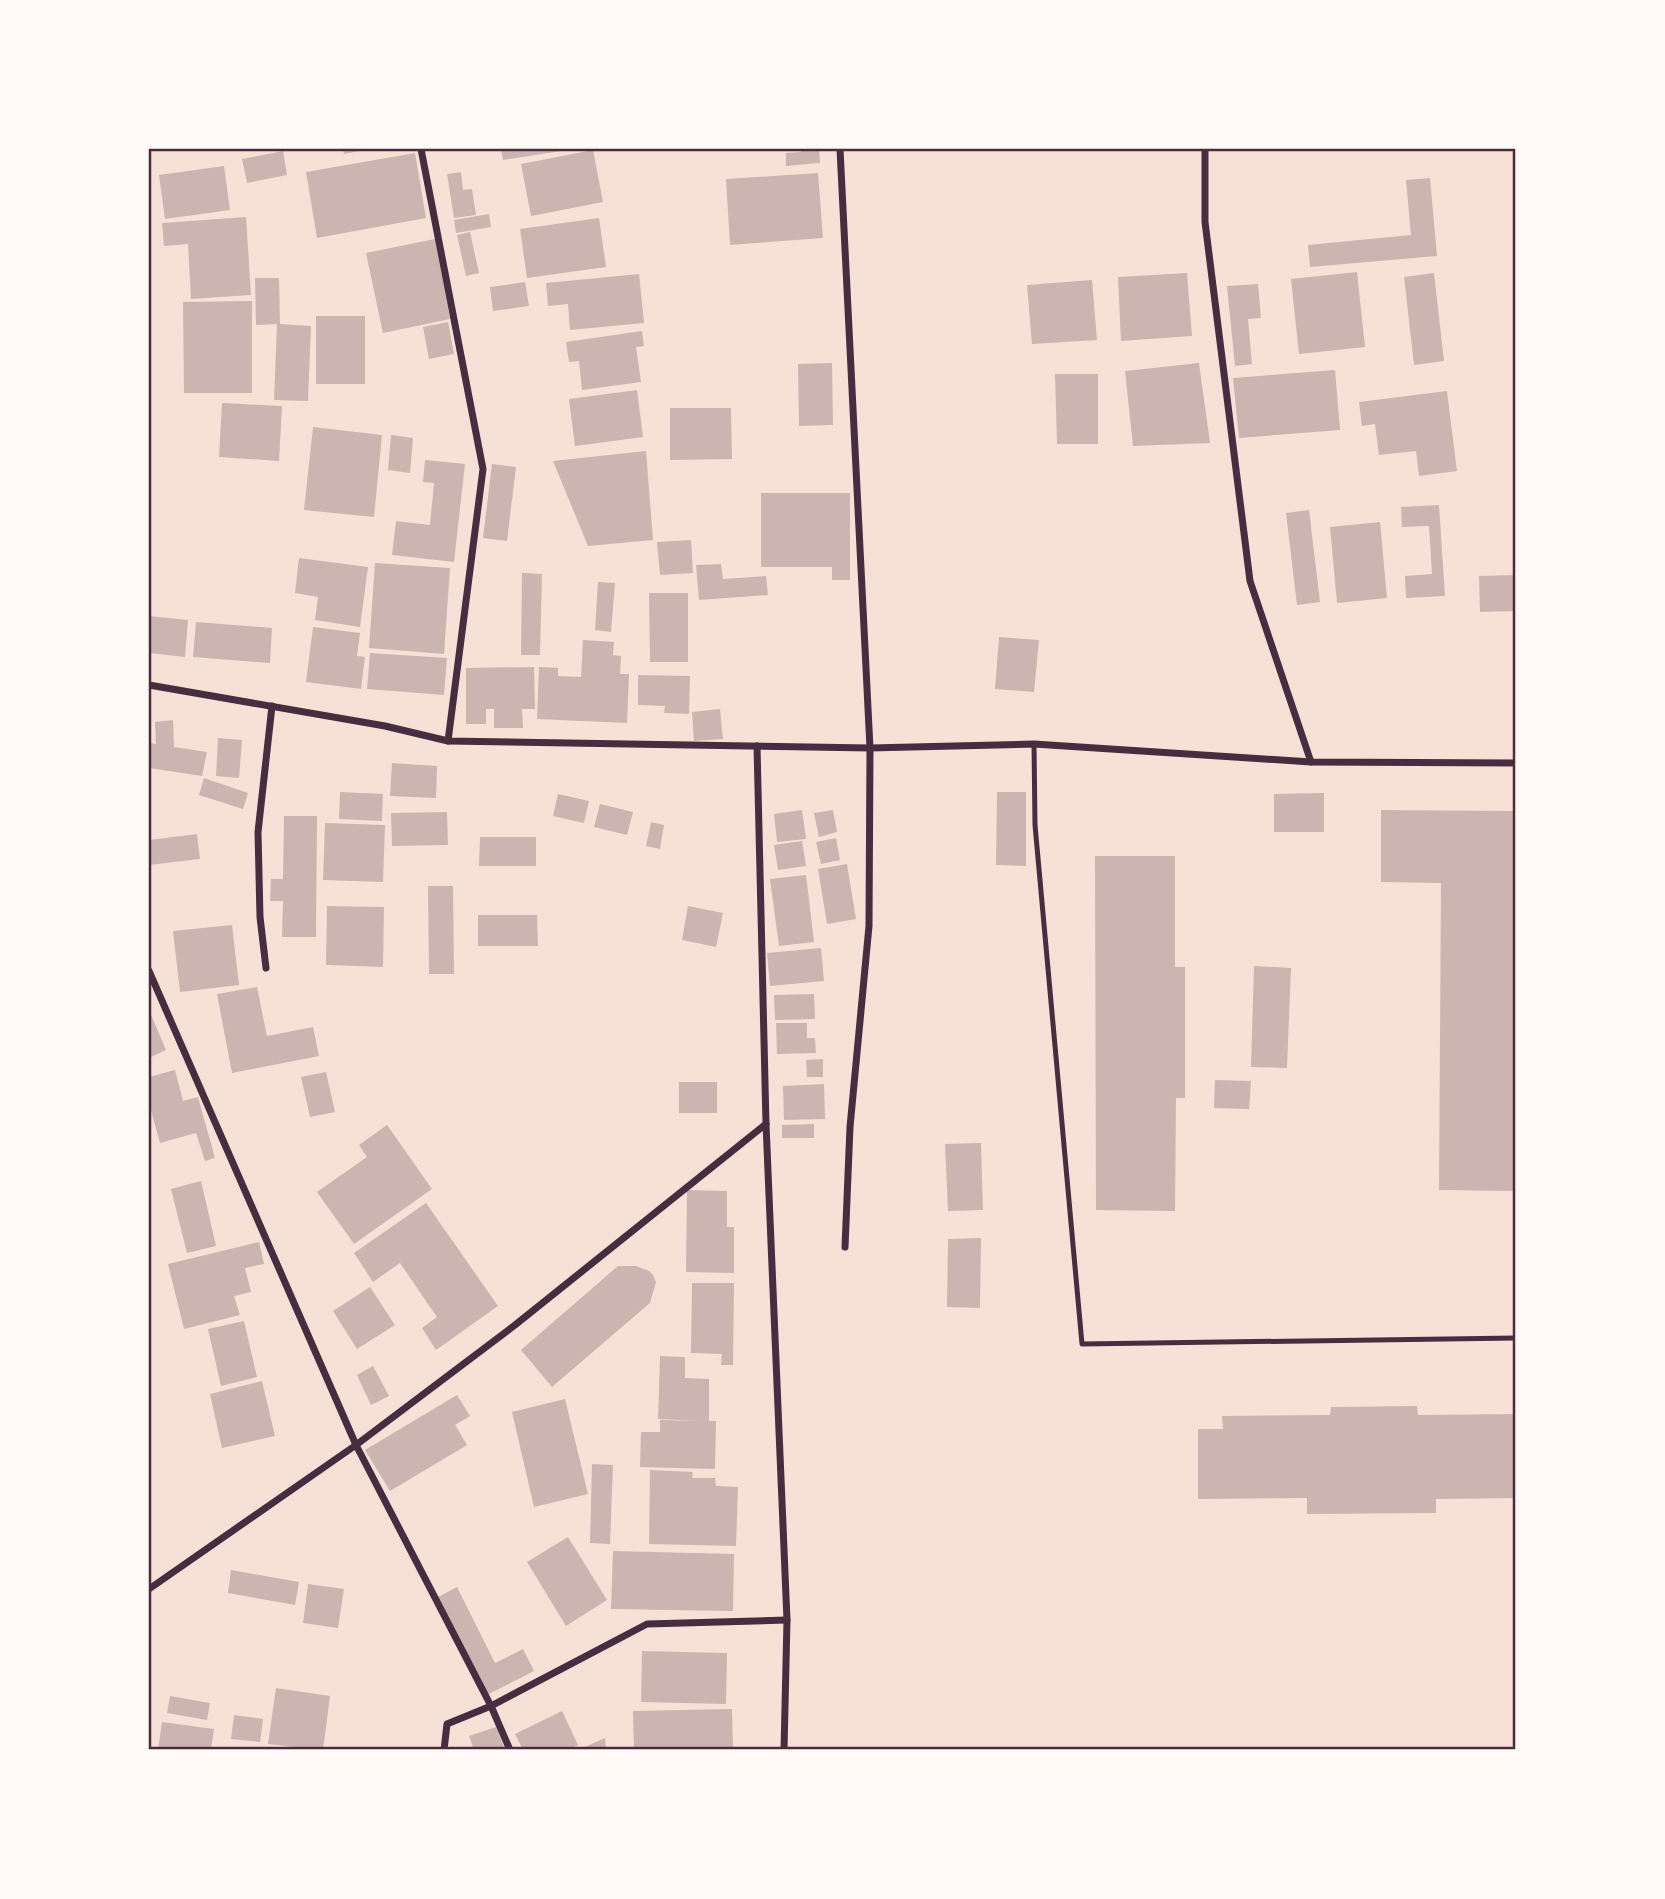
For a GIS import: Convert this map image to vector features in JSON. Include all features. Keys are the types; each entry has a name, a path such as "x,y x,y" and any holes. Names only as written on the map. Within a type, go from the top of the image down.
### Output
{"street":[{"path":"421,149 483,469 447,741"},
{"path":"841,149 870,748 869,926 850,1127 845,1247"},
{"path":"1205,149 1205,222 1250,581 1311,762"},
{"path":"149,685 385,726 447,741 870,748 1034,744 1311,762 1516,763"},
{"path":"266,968 260,917 258,832 272,706"},
{"path":"757,746 766,1124 787,1620 784,1750"},
{"path":"149,971 356,1445 491,1706 510,1750"},
{"path":"149,1589 356,1445 515,1325 766,1124"},
{"path":"444,1750 447,1724 491,1706 647,1624 787,1620"}],"lane":[{"path":"1034,744 1035,825 1083,1345 1516,1338"}],"building":[{"path":"343,149 364,149 364,150 344,154"},
{"path":"501,149 567,149 568,150 503,160"},
{"path":"800,149 819,149 820,163 786,166 786,153 801,152"},
{"path":"593,150 603,202 531,216 521,164"},
{"path":"283,151 287,175 247,183 242,159"},
{"path":"415,153 426,218 317,238 306,172"},
{"path":"224,166 230,210 165,219 159,175"},
{"path":"461,172 463,190 472,189 476,215 454,218 447,174"},
{"path":"818,173 823,238 730,245 726,179"},
{"path":"1430,178 1437,256 1310,267 1308,245 1411,235 1406,180"},
{"path":"489,214 491,227 456,233 454,220"},
{"path":"246,217 251,295 191,299 188,244 164,246 162,223"},
{"path":"599,218 606,267 527,278 520,229"},
{"path":"470,232 479,273 466,276 457,235"},
{"path":"435,239 450,319 383,333 366,253"},
{"path":"1357,272 1365,347 1299,354 1291,279"},
{"path":"1187,273 1192,336 1121,341 1118,277"},
{"path":"1434,273 1444,361 1414,365 1404,277"},
{"path":"639,274 644,323 570,330 568,304 548,306 546,283"},
{"path":"255,278 279,278 280,324 311,326 308,401 274,400 277,324 256,325"},
{"path":"1092,280 1097,340 1032,344 1027,285"},
{"path":"525,282 529,306 493,311 490,287"},
{"path":"1258,284 1261,318 1248,319 1252,364 1235,366 1227,286"},
{"path":"252,301 252,393 184,393 183,302"},
{"path":"316,316 365,316 365,384 316,384"},
{"path":"448,322 454,354 429,359 423,327"},
{"path":"642,331 644,346 636,347 641,382 582,390 579,361 569,362 566,342"},
{"path":"832,363 833,425 799,426 798,364"},
{"path":"1199,363 1210,443 1133,446 1125,371"},
{"path":"1335,370 1340,430 1239,438 1233,378"},
{"path":"1055,374 1098,374 1098,444 1057,444"},
{"path":"637,390 643,437 575,446 569,399"},
{"path":"1447,391 1457,471 1419,476 1416,451 1379,455 1375,424 1362,426 1359,402"},
{"path":"222,403 282,406 279,461 219,457"},
{"path":"670,408 731,408 732,459 670,460"},
{"path":"313,427 382,435 374,517 304,510"},
{"path":"391,435 413,438 410,473 388,470"},
{"path":"646,451 653,540 588,546 553,461"},
{"path":"425,460 465,464 454,562 392,555 396,521 430,525 434,483 423,482"},
{"path":"492,464 516,467 507,541 483,538"},
{"path":"761,493 850,493 850,580 832,580 832,567 761,567"},
{"path":"1439,505 1445,596 1406,598 1405,576 1432,574 1429,526 1402,527 1401,507"},
{"path":"1309,510 1320,602 1297,605 1286,513"},
{"path":"1380,522 1387,598 1337,603 1330,527"},
{"path":"691,540 693,573 660,575 657,542"},
{"path":"299,558 368,567 360,627 315,620 318,597 295,593"},
{"path":"375,563 450,568 444,654 369,648"},
{"path":"721,564 723,579 766,576 768,595 699,600 696,565"},
{"path":"522,573 542,574 540,655 521,655"},
{"path":"1516,575 1516,611 1480,612 1479,576"},
{"path":"598,582 615,583 611,632 595,630"},
{"path":"649,593 688,593 688,662 650,662"},
{"path":"149,616 188,620 185,657 149,653"},
{"path":"196,622 272,628 270,663 193,657"},
{"path":"313,627 360,633 357,656 365,657 361,689 306,682"},
{"path":"999,637 1039,640 1034,692 995,689"},
{"path":"583,640 614,642 613,655 621,656 620,674 629,674 627,723 537,719 539,667 558,668 558,676 581,677"},
{"path":"370,653 447,658 444,695 367,689"},
{"path":"534,667 535,709 522,709 523,728 494,728 494,709 486,709 486,724 466,724 466,668"},
{"path":"638,675 690,676 689,714 664,713 665,706 638,705"},
{"path":"720,709 723,739 694,741 692,712"},
{"path":"173,720 174,747 207,752 202,776 149,768 149,743 156,744 155,722"},
{"path":"218,738 242,740 239,778 216,776"},
{"path":"392,763 437,766 436,798 390,796"},
{"path":"204,778 248,793 243,809 199,795"},
{"path":"340,792 383,794 382,821 339,819"},
{"path":"997,792 1026,792 1026,866 996,865"},
{"path":"1324,793 1324,832 1274,832 1274,794"},
{"path":"558,794 589,801 584,823 553,816"},
{"path":"600,804 633,812 627,835 594,827"},
{"path":"802,810 806,839 777,842 774,814"},
{"path":"833,810 837,832 819,837 814,813"},
{"path":"1381,810 1516,811 1516,1191 1439,1190 1441,883 1381,882"},
{"path":"447,812 448,845 392,846 391,813"},
{"path":"284,816 317,816 316,937 282,937 283,901 270,901 271,879 283,879"},
{"path":"651,822 664,825 660,849 646,846"},
{"path":"325,823 385,825 383,882 323,880"},
{"path":"197,834 200,859 149,865 149,840"},
{"path":"480,837 536,837 536,866 479,866"},
{"path":"836,838 840,860 821,864 816,842"},
{"path":"802,841 806,866 778,870 774,845"},
{"path":"1095,856 1175,856 1175,967 1185,967 1185,1098 1176,1098 1175,1211 1096,1210"},
{"path":"847,864 856,919 827,924 818,869"},
{"path":"806,875 814,942 779,946 770,879"},
{"path":"428,886 453,886 454,974 429,974"},
{"path":"327,906 384,907 383,967 326,965"},
{"path":"688,906 723,913 716,947 682,940"},
{"path":"478,915 537,915 538,946 478,946"},
{"path":"232,925 239,985 180,992 173,931"},
{"path":"821,948 824,981 770,986 767,953"},
{"path":"1254,966 1291,968 1287,1068 1251,1067"},
{"path":"257,987 267,1036 313,1027 319,1056 232,1073 217,994"},
{"path":"814,994 815,1019 775,1020 774,995"},
{"path":"149,1010 166,1050 149,1058"},
{"path":"776,1023 807,1023 807,1038 815,1038 816,1053 777,1054"},
{"path":"823,1059 823,1077 807,1077 806,1060"},
{"path":"175,1070 183,1101 198,1097 215,1158 205,1161 196,1133 160,1143 149,1103 149,1077"},
{"path":"326,1072 335,1112 310,1117 301,1077"},
{"path":"1215,1080 1251,1081 1249,1109 1214,1108"},
{"path":"679,1082 717,1082 717,1113 679,1113"},
{"path":"824,1084 825,1119 784,1120 783,1086"},
{"path":"814,1124 814,1138 782,1138 782,1125"},
{"path":"387,1125 432,1189 354,1244 317,1192 367,1157 359,1145"},
{"path":"981,1143 983,1210 948,1211 945,1144"},
{"path":"201,1181 216,1246 187,1253 171,1189"},
{"path":"687,1190 727,1191 727,1227 734,1227 734,1273 686,1272"},
{"path":"426,1203 498,1306 436,1350 422,1328 437,1317 400,1263 373,1282 354,1253"},
{"path":"981,1238 980,1308 947,1307 948,1239"},
{"path":"259,1242 264,1264 245,1268 251,1292 234,1296 240,1315 184,1329 168,1264"},
{"path":"618,1266 636,1266 653,1275 656,1282 650,1303 552,1387 521,1350"},
{"path":"692,1283 734,1283 733,1365 721,1365 722,1354 691,1353"},
{"path":"370,1287 395,1325 357,1349 333,1311"},
{"path":"244,1321 257,1377 221,1386 208,1329"},
{"path":"660,1356 685,1357 685,1378 709,1379 709,1421 716,1421 715,1469 640,1467 641,1432 660,1432 660,1420 700,1421 658,1419"},
{"path":"373,1366 389,1396 371,1405 357,1375"},
{"path":"262,1381 275,1436 222,1448 210,1394"},
{"path":"457,1395 470,1416 455,1425 467,1445 390,1491 365,1450"},
{"path":"565,1399 588,1494 534,1507 512,1412"},
{"path":"1417,1406 1418,1415 1516,1414 1516,1498 1436,1499 1436,1513 1307,1514 1307,1498 1198,1499 1198,1429 1223,1429 1222,1416 1330,1415 1331,1407"},
{"path":"592,1464 613,1465 610,1544 590,1543"},
{"path":"650,1470 693,1472 692,1478 715,1478 716,1486 738,1487 736,1546 649,1544"},
{"path":"568,1537 607,1600 566,1626 527,1562"},
{"path":"613,1551 734,1554 733,1611 611,1609"},
{"path":"231,1570 299,1582 295,1605 228,1593"},
{"path":"308,1584 344,1589 338,1628 303,1623"},
{"path":"457,1587 495,1663 523,1649 534,1671 487,1695 438,1597"},
{"path":"642,1651 727,1653 726,1704 641,1702"},
{"path":"276,1688 330,1696 323,1750 268,1744"},
{"path":"170,1696 210,1703 207,1720 167,1713"},
{"path":"732,1709 733,1750 634,1750 633,1711"},
{"path":"562,1711 578,1745 567,1750 523,1750 515,1734"},
{"path":"234,1715 263,1719 260,1742 231,1739"},
{"path":"162,1722 214,1729 211,1750 158,1750"},
{"path":"496,1727 505,1750 474,1750 469,1736"},
{"path":"605,1738 606,1750 578,1750"}]}
